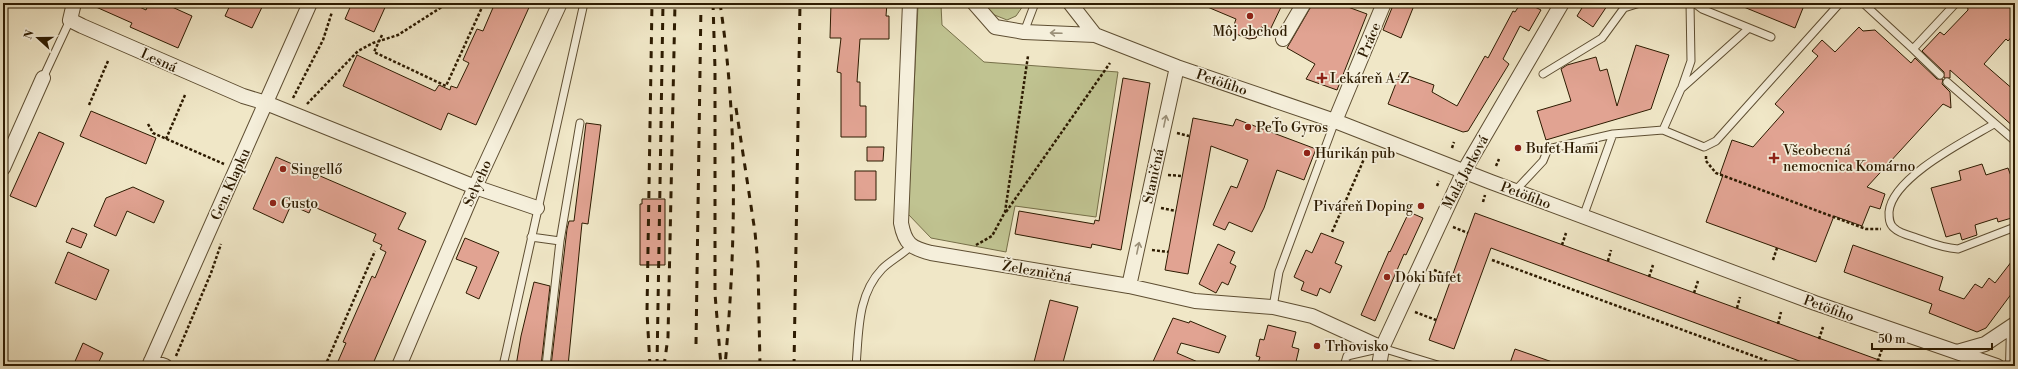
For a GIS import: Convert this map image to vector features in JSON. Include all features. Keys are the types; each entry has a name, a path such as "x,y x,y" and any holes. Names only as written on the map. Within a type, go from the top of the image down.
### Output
{"street":[{"path":"70,20 74,3"},
{"name":"Gen. Klapku","path":"150,364 310,3"},
{"name":"Selyeho","path":"399,366 475,187 560,3"},
{"path":"910,3 901,224 904,238 911,246"},
{"name":"Petöfiho","path":"974,3 995,27 1024,32 1095,35 1177,67 1335,121 1583,217 1808,300 1998,366"},
{"path":"1070,3 1095,35"},
{"path":"1283,39 1304,3"},
{"name":"Práce","path":"1335,121 1384,3"},
{"name":"Malá Jarková","path":"1382,348 1464,171 1562,3"},
{"name":"Lesná","path":"70,20 243,96 292,113 475,187 537,208"},
{"name":"Staničná","path":"1129,286 1177,67"},
{"path":"3,168 42,78"},
{"name":"Železničná","path":"911,246 931,253 1129,286 1195,301 1273,307 1312,316 1382,348"},
{"path":"1963,366 1957,352 1985,344 2014,325"},
{"path":"2013,366 2014,325"},
{"path":"1379,366 1382,348"},
{"path":"150,364 170,363"}],"lane":[{"path":"503,366 537,208 584,3"},
{"path":"1024,32 1035,3"},
{"path":"1543,74 1602,38 1624,8 1640,3"},
{"path":"1663,130 1681,89 1691,61 1690,3"},
{"path":"1694,3 1702,9 1771,37"},
{"path":"1515,191 1543,161 1548,148 1613,134 1663,130 1704,147 1716,142 1840,3"},
{"path":"1863,3 1940,75"},
{"path":"1913,49 1956,3"},
{"path":"42,78 70,20"},
{"path":"1681,89 1749,28"},
{"path":"1947,82 2015,141"},
{"path":"1273,307 1279,272 1335,121"},
{"path":"546,366 560,241 580,123"},
{"path":"1994,124 1930,162 1907,183 1893,200 1889,208 1888,220 1893,228 1901,232 1948,249 1958,249 2015,227"},
{"path":"1583,217 1613,134"},
{"path":"531,237 560,241"},
{"path":"856,366 864,297 872,281 883,268 899,258 911,246"},
{"path":"1344,366 1347,356 1382,348 1441,366"}],"path":[{"path":"292,113 358,51 398,35 436,13 448,3"},
{"path":"382,35 374,52 446,86 484,3"},
{"path":"292,113 323,40 332,12"},
{"path":"2012,36 2015,39"},
{"path":"1005,212 1028,56"},
{"path":"89,105 108,61"},
{"path":"973,246 992,236 1005,212 1110,63"},
{"path":"166,138 185,95"},
{"path":"148,124 153,133 225,164"},
{"path":"1452,148 1454,142"},
{"path":"1704,147 1706,161 1716,173 1866,229 1893,228"},
{"path":"1332,232 1364,159"},
{"path":"1496,166 1499,159"},
{"path":"1438,186 1439,181"},
{"path":"1483,202 1486,194"},
{"path":"1451,226 1468,233"},
{"path":"1562,245 1566,233"},
{"path":"170,363 176,353 211,273 223,239"},
{"path":"1773,260 1777,248"},
{"path":"1608,261 1611,250"},
{"path":"325,366 375,251"},
{"path":"1492,260 1781,366"},
{"path":"1649,277 1653,265"},
{"path":"1430,268 1452,277"},
{"path":"1694,293 1698,281"},
{"path":"1737,308 1740,297"},
{"path":"1411,310 1436,320"},
{"path":"1778,324 1782,312"},
{"path":"1819,338 1823,327"},
{"path":"1876,366 1882,349"}],"green space":[{"path":"984,3 1025,3 1016,16 1007,20 992,14"},
{"path":"918,5 941,5 942,25 984,62 1118,72 1096,217 1015,206 1006,252 931,238 908,214"}],"building":[{"path":"87,3 131,3 146,10 149,3 173,3 172,7 192,16 178,48 130,27 132,23"},
{"path":"231,3 264,3 252,28 225,16"},
{"path":"352,3 387,3 374,32 345,19"},
{"path":"495,3 531,3 476,125 448,113 441,130 343,86 357,55 435,91 439,85 450,90 451,86 457,88 469,63 463,60 470,44 477,29 483,31"},
{"path":"831,3 887,3 886,16 889,16 889,39 860,39 857,82 860,82 860,106 866,106 866,137 841,137 841,73 837,72 841,38 830,38"},
{"path":"1198,3 1283,3 1270,30 1261,27 1256,38 1249,39 1236,34 1233,28 1236,19"},
{"path":"1313,3 1337,3 1367,14 1337,90 1306,79 1315,64 1287,48"},
{"path":"1394,3 1415,3 1401,38 1383,30"},
{"path":"1521,3 1527,3 1541,10 1529,31 1520,26 1503,59 1509,64 1468,131 1463,132 1388,104 1400,73 1434,85 1432,92 1457,106 1485,56 1488,58 1513,11 1515,12"},
{"path":"1585,3 1609,3 1593,27 1577,16"},
{"path":"1734,3 1805,3 1795,28"},
{"path":"1967,3 2015,3 2015,33 2008,41 2006,39 1984,64 2015,91 2015,128 1950,70 1950,78 1944,78 1944,72 1922,51 1940,32 1944,35 1968,10"},
{"path":"1859,27 1863,31 1875,30 1911,63 1915,58 1937,79 1943,79 1942,84 1950,92 1951,108 1943,104 1867,187 1885,194 1880,209 1870,206 1862,226 1834,216 1816,262 1706,222 1723,175 1720,174 1732,140 1753,147 1784,112 1775,104 1818,56 1812,51 1822,40 1835,52"},
{"path":"1636,45 1669,55 1651,109 1546,140 1537,111 1571,101 1561,69 1567,65 1596,57 1600,71 1607,69 1617,106"},
{"path":"1123,78 1150,83 1121,250 1092,244 1091,248 1015,234 1019,211 1094,224 1095,220 1099,221"},
{"path":"91,111 156,138 146,164 80,136"},
{"path":"1193,118 1233,126 1236,119 1316,149 1304,180 1277,170 1264,208 1252,232 1229,222 1225,230 1213,225 1231,186 1237,188 1248,160 1211,146 1188,274 1165,270"},
{"path":"586,123 601,125 588,224 582,223 568,366 551,366 567,229 569,221 574,221"},
{"path":"39,132 64,143 36,207 10,196"},
{"path":"867,147 884,147 883,161 867,161"},
{"path":"276,157 406,213 398,229 426,241 372,366 336,366 346,343 343,342 372,276 375,278 386,252 380,249 382,245 373,241 376,234 312,206 309,213 291,205 283,223 253,209"},
{"path":"1982,164 1986,175 2008,168 2011,176 2015,174 2015,217 1998,222 1997,218 1975,225 1977,235 1962,240 1960,233 1946,237 1931,188 1961,180 1959,171"},
{"path":"855,171 876,171 876,200 855,200"},
{"path":"133,187 164,201 154,223 127,211 116,236 94,226 106,198"},
{"path":"642,199 665,199 665,265 640,265 640,204 642,204"},
{"path":"1409,212 1423,218 1406,255 1404,254 1375,321 1361,315 1389,251 1390,252"},
{"path":"1475,213 1890,364 1890,366 1813,366 1491,248 1454,349 1429,340"},
{"path":"72,228 87,234 81,248 66,242"},
{"path":"1321,233 1344,242 1335,263 1342,266 1330,293 1320,288 1317,296 1301,290 1304,282 1294,277 1306,250 1312,253"},
{"path":"465,238 499,252 479,299 466,293 477,267 456,259"},
{"path":"1218,244 1235,252 1230,263 1236,266 1228,285 1222,282 1216,293 1199,284"},
{"path":"1853,245 1943,277 1939,290 1964,299 1975,284 1982,288 1989,278 1995,283 2015,257 2015,289 1986,328 1977,332 1929,313 1932,304 1844,272"},
{"path":"68,252 109,270 96,300 55,283"},
{"path":"534,282 550,286 541,366 516,366 521,336"},
{"path":"1050,300 1078,307 1062,366 1033,366"},
{"path":"1173,318 1189,323 1190,321 1226,336 1219,353 1181,343 1177,353 1207,366 1151,366"},
{"path":"1268,325 1296,332 1292,347 1299,349 1295,366 1272,366 1258,363 1260,357 1256,356 1260,339 1264,340"},
{"path":"83,343 103,353 97,366 73,366"},
{"path":"1515,349 1558,364 1558,366 1509,366"}],"railway":[{"path":"650,366 647,312 652,3"},
{"path":"657,366 663,3"},
{"path":"664,366 668,337 675,3"},
{"path":"696,344 701,3"},
{"path":"713,3 715,69 715,294 721,366"},
{"path":"720,3 730,93 733,184 733,230 729,321 725,366"},
{"path":"794,366 800,3"},
{"path":"736,108 755,232 758,264 760,366"}],"place":[{"name":"Môj obchod","path":"1250,16"},
{"name":"Lekáreň A-Z","path":"1322,78"},
{"name":"PeŤo Gyros","path":"1248,127"},
{"name":"Bufet Hami","path":"1518,148"},
{"name":"Hurikán pub","path":"1307,153"},
{"name":"Všeobecná nemocnica Komárno","path":"1774,158"},
{"name":"Singellő","path":"283,169"},
{"name":"Gusto","path":"273,203"},
{"name":"Piváreň Doping","path":"1421,206"},
{"name":"Doki bufet","path":"1387,277"},
{"name":"Trhovisko","path":"1317,346"}]}
